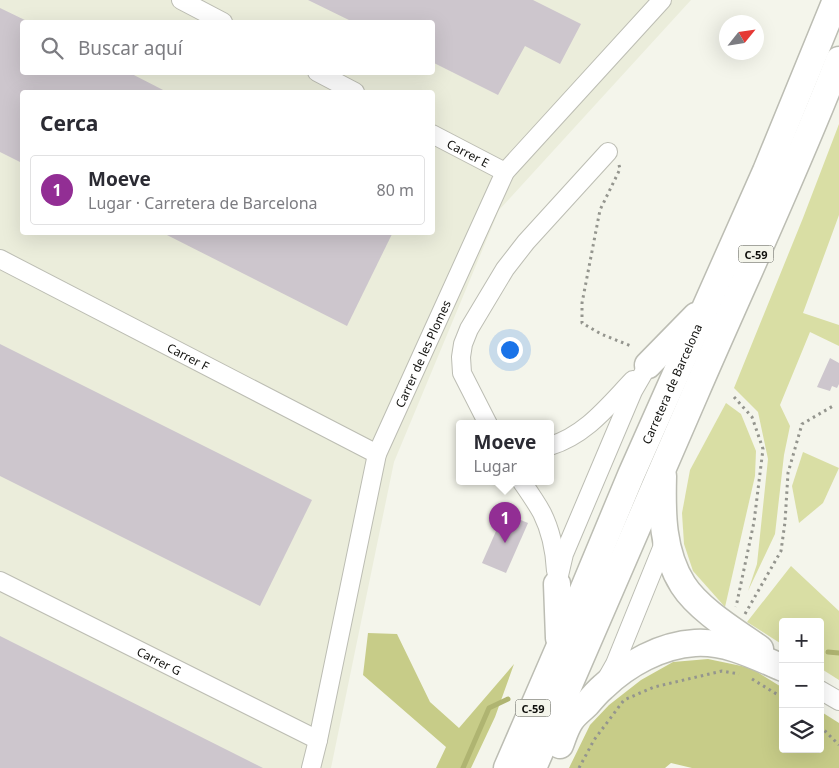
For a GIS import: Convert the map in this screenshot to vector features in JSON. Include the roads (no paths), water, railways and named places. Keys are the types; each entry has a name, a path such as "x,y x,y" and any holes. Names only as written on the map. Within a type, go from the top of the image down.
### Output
{"highway":[{"name":"Carretera de Barcelona","path":"507,768 631,475 773,155 836,0"},
{"name":"Carretera de Barcelona","path":"533,768 839,60"},
{"path":"648,366 707,305"},
{"path":"663,466 664,530 674,569 684,586 698,602 715,617 738,626 779,663"},
{"path":"558,584 559,648"},
{"path":"549,768 570,721 602,687 639,660 678,645 696,643 731,648 779,665"}],"street":[{"path":"181,0 219,20"},
{"name":"Carrer de les Plomes","path":"311,768 377,454 505,172 662,0"},
{"path":"323,75 351,90"},
{"name":"Carrer E","path":"435,136 505,172"},
{"path":"486,420 462,373 461,356 469,329 505,269 526,242 608,152"},
{"name":"Carrer F","path":"0,259 377,454"},
{"path":"554,444 568,439 590,425 648,366"},
{"path":"558,584 564,554 632,391 648,366"},
{"path":"524,485 542,513 549,532 555,554 558,584"},
{"path":"602,687 615,664 662,548 664,530"},
{"name":"Carrer G","path":"0,581 318,740"},
{"path":"824,692 839,701"}],"waterway":[{"path":"828,652 839,653"},
{"path":"463,768 489,708 508,699"}],"place":[{"name":"Moeve","path":"505,543"}]}
